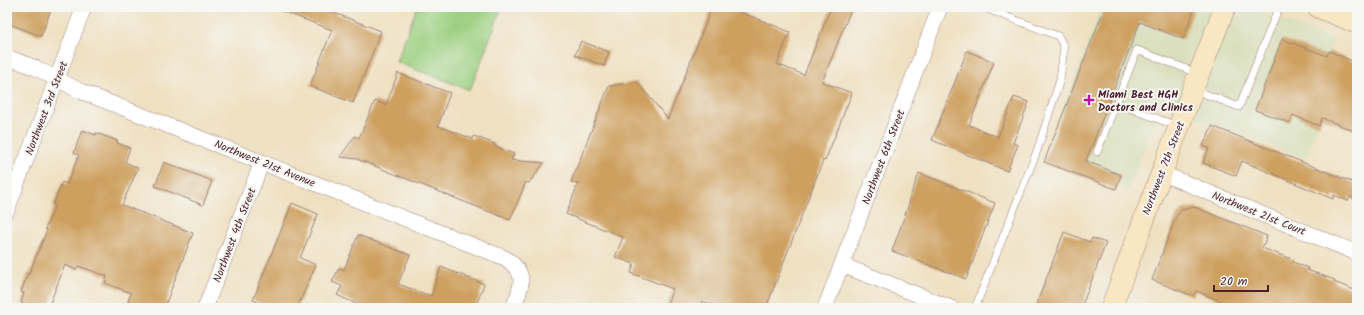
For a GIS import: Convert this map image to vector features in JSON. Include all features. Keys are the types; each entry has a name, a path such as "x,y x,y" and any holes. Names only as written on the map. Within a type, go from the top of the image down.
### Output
{"main road":[{"name":"Northwest 7th Street","path":"1111,308 1225,7"},
{"path":"1318,7 1357,23"}],"street":[{"name":"Northwest 3rd Street","path":"7,210 84,7"},
{"name":"Northwest 6th Street","path":"825,308 940,7"},
{"name":"Northwest 21st Avenue","path":"7,57 36,68 80,91 505,258 515,265 520,274 521,284 513,308"},
{"name":"Northwest 4th Street","path":"205,308 262,162"},
{"name":"Northwest 21st Court","path":"1161,173 1357,253"},
{"path":"842,265 951,308"}],"lane":[{"path":"974,308 1037,151 1060,80 1064,47 1058,36 982,7"},
{"path":"1097,152 1137,50 1239,107 1279,7"},
{"path":"1116,103 1179,126"}],"shaded area":[{"path":"1101,7 1247,7 1334,40 1301,118 1318,125 1305,159 1162,105 1128,190 1044,160"}],"green space":[{"path":"417,7 502,7 470,90 396,62"}],"building":[{"path":"7,7 52,7 41,36 7,23"},
{"path":"274,7 319,7 381,31 353,103 310,86 332,30"},
{"path":"712,7 728,7 790,32 777,64 804,75 831,7 852,7 822,82 852,93 825,161 823,160 766,308 721,308 702,301 699,308 665,308 673,289 631,273 634,264 615,257 623,237 566,214 578,184 571,182 609,86 637,82 668,119"},
{"name":"Miami Best HGH Doctors and Clinics","path":"1105,7 1195,7 1183,39 1140,22 1086,161 1121,175 1116,189 1044,162"},
{"path":"1282,39 1327,56 1329,51 1357,63 1357,132 1322,118 1319,126 1293,115 1290,123 1255,110"},
{"path":"581,41 609,52 604,66 575,55"},
{"path":"967,51 994,62 969,125 998,137 1014,97 1029,102 1013,143 1018,145 1007,171 932,140"},
{"path":"398,73 450,93 438,126 473,139 474,136 495,144 494,146 514,154 511,160 544,163 529,183 526,182 510,220 357,159 340,157 355,136 359,138 375,101 386,105"},
{"path":"1212,126 1357,184 1357,200 1350,197 1348,201 1334,195 1333,199 1242,161 1236,176 1203,163 1209,148 1203,146"},
{"path":"82,130 96,135 96,133 118,141 117,143 130,148 125,162 138,168 122,205 193,233 164,308 126,308 131,293 105,283 107,276 78,266 76,270 65,265 48,308 34,308 21,303 24,293 21,292 47,230 45,229 55,206 53,205 62,182 67,184 79,155 74,153"},
{"path":"164,162 212,181 203,205 155,186"},
{"path":"919,173 995,203 966,279 892,251"},
{"path":"292,203 318,214 300,258 316,265 297,308 271,308 253,300"},
{"path":"1194,207 1267,236 1262,248 1294,260 1293,262 1308,268 1307,270 1335,280 1334,282 1357,291 1357,308 1238,308 1196,291 1193,296 1152,280 1176,217 1181,210"},
{"path":"1064,232 1090,242 1092,238 1106,243 1081,308 1035,308"},
{"path":"358,235 410,255 398,284 431,296 441,267 484,284 475,308 365,308 337,295 342,286 332,282 339,268 344,270"}],"place":[{"name":"Miami Best HGH Doctors and Clinics","path":"1089,100"}]}
